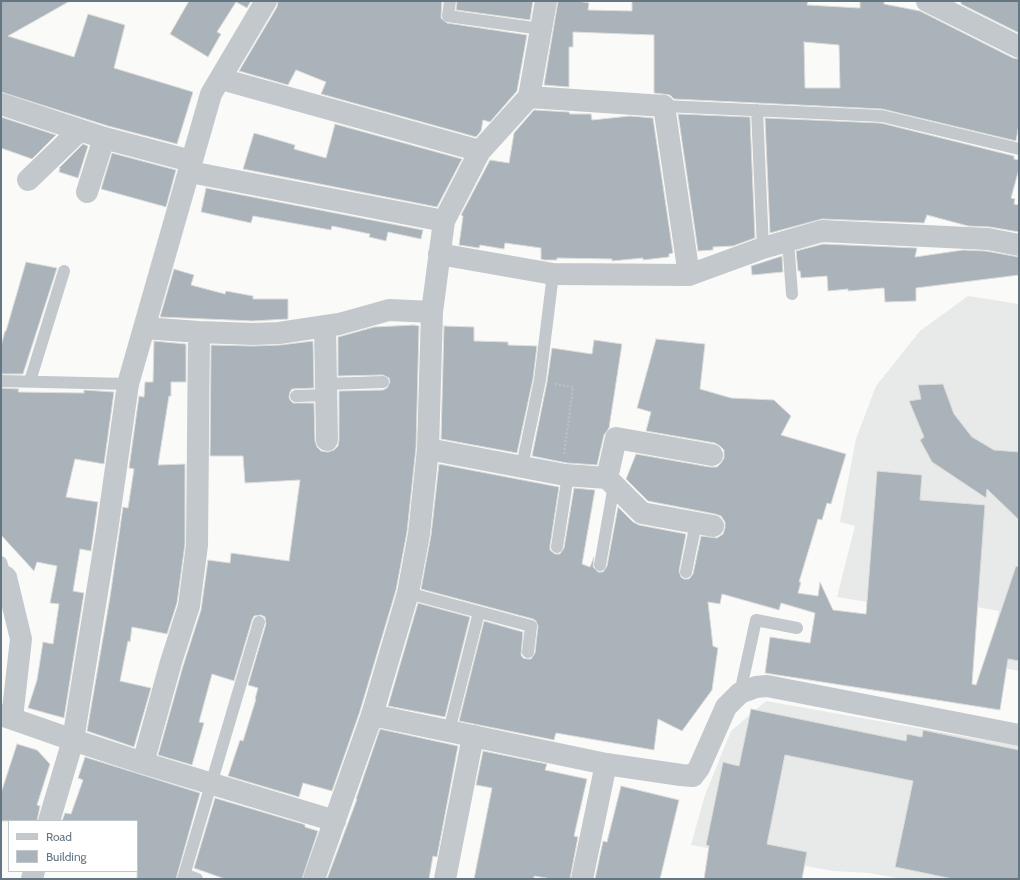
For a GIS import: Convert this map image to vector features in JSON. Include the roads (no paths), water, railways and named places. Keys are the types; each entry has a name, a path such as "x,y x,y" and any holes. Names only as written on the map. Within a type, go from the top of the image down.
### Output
{"street":[{"path":"49,820 73,740 107,531 128,384 211,94 266,1"},
{"path":"314,879 372,715 408,593 419,534 428,450 432,312 444,221 480,151 529,97 546,1"},
{"path":"927,1 1019,47"},
{"path":"221,79 480,151"},
{"path":"529,97 664,106 689,275"},
{"path":"1,104 190,166 444,221"},
{"path":"28,180 80,130"},
{"path":"87,192 104,138"},
{"path":"439,254 553,274 689,275 763,248 822,231 988,239 1019,245"},
{"path":"144,328 198,332 253,334 279,333 338,324 389,310 432,312"},
{"path":"325,326 327,440"},
{"path":"144,763 171,662 189,606 197,545 198,332"},
{"path":"610,482 616,438 712,455"},
{"path":"428,450 610,482 642,513 705,524"},
{"path":"3,573 21,639 7,716 73,740 144,763 335,821"},
{"path":"372,715 606,764 693,776 699,768 726,707 740,693 767,686 1019,734"},
{"path":"445,879 473,736"},
{"path":"582,879 606,764"}],"lane":[{"path":"450,1 448,16 541,29"},
{"path":"664,106 882,116 1019,149"},
{"path":"757,110 763,248"},
{"path":"788,241 792,294"},
{"path":"30,381 64,271"},
{"path":"522,466 540,380 553,274"},
{"path":"1,381 128,384"},
{"path":"296,396 326,389 383,382"},
{"path":"557,547 564,475"},
{"path":"600,565 610,482"},
{"path":"686,572 705,524"},
{"path":"408,593 531,626 528,652"},
{"path":"449,731 479,612"},
{"path":"740,693 756,620 798,628"},
{"path":"189,878 212,784 259,622"}]}
